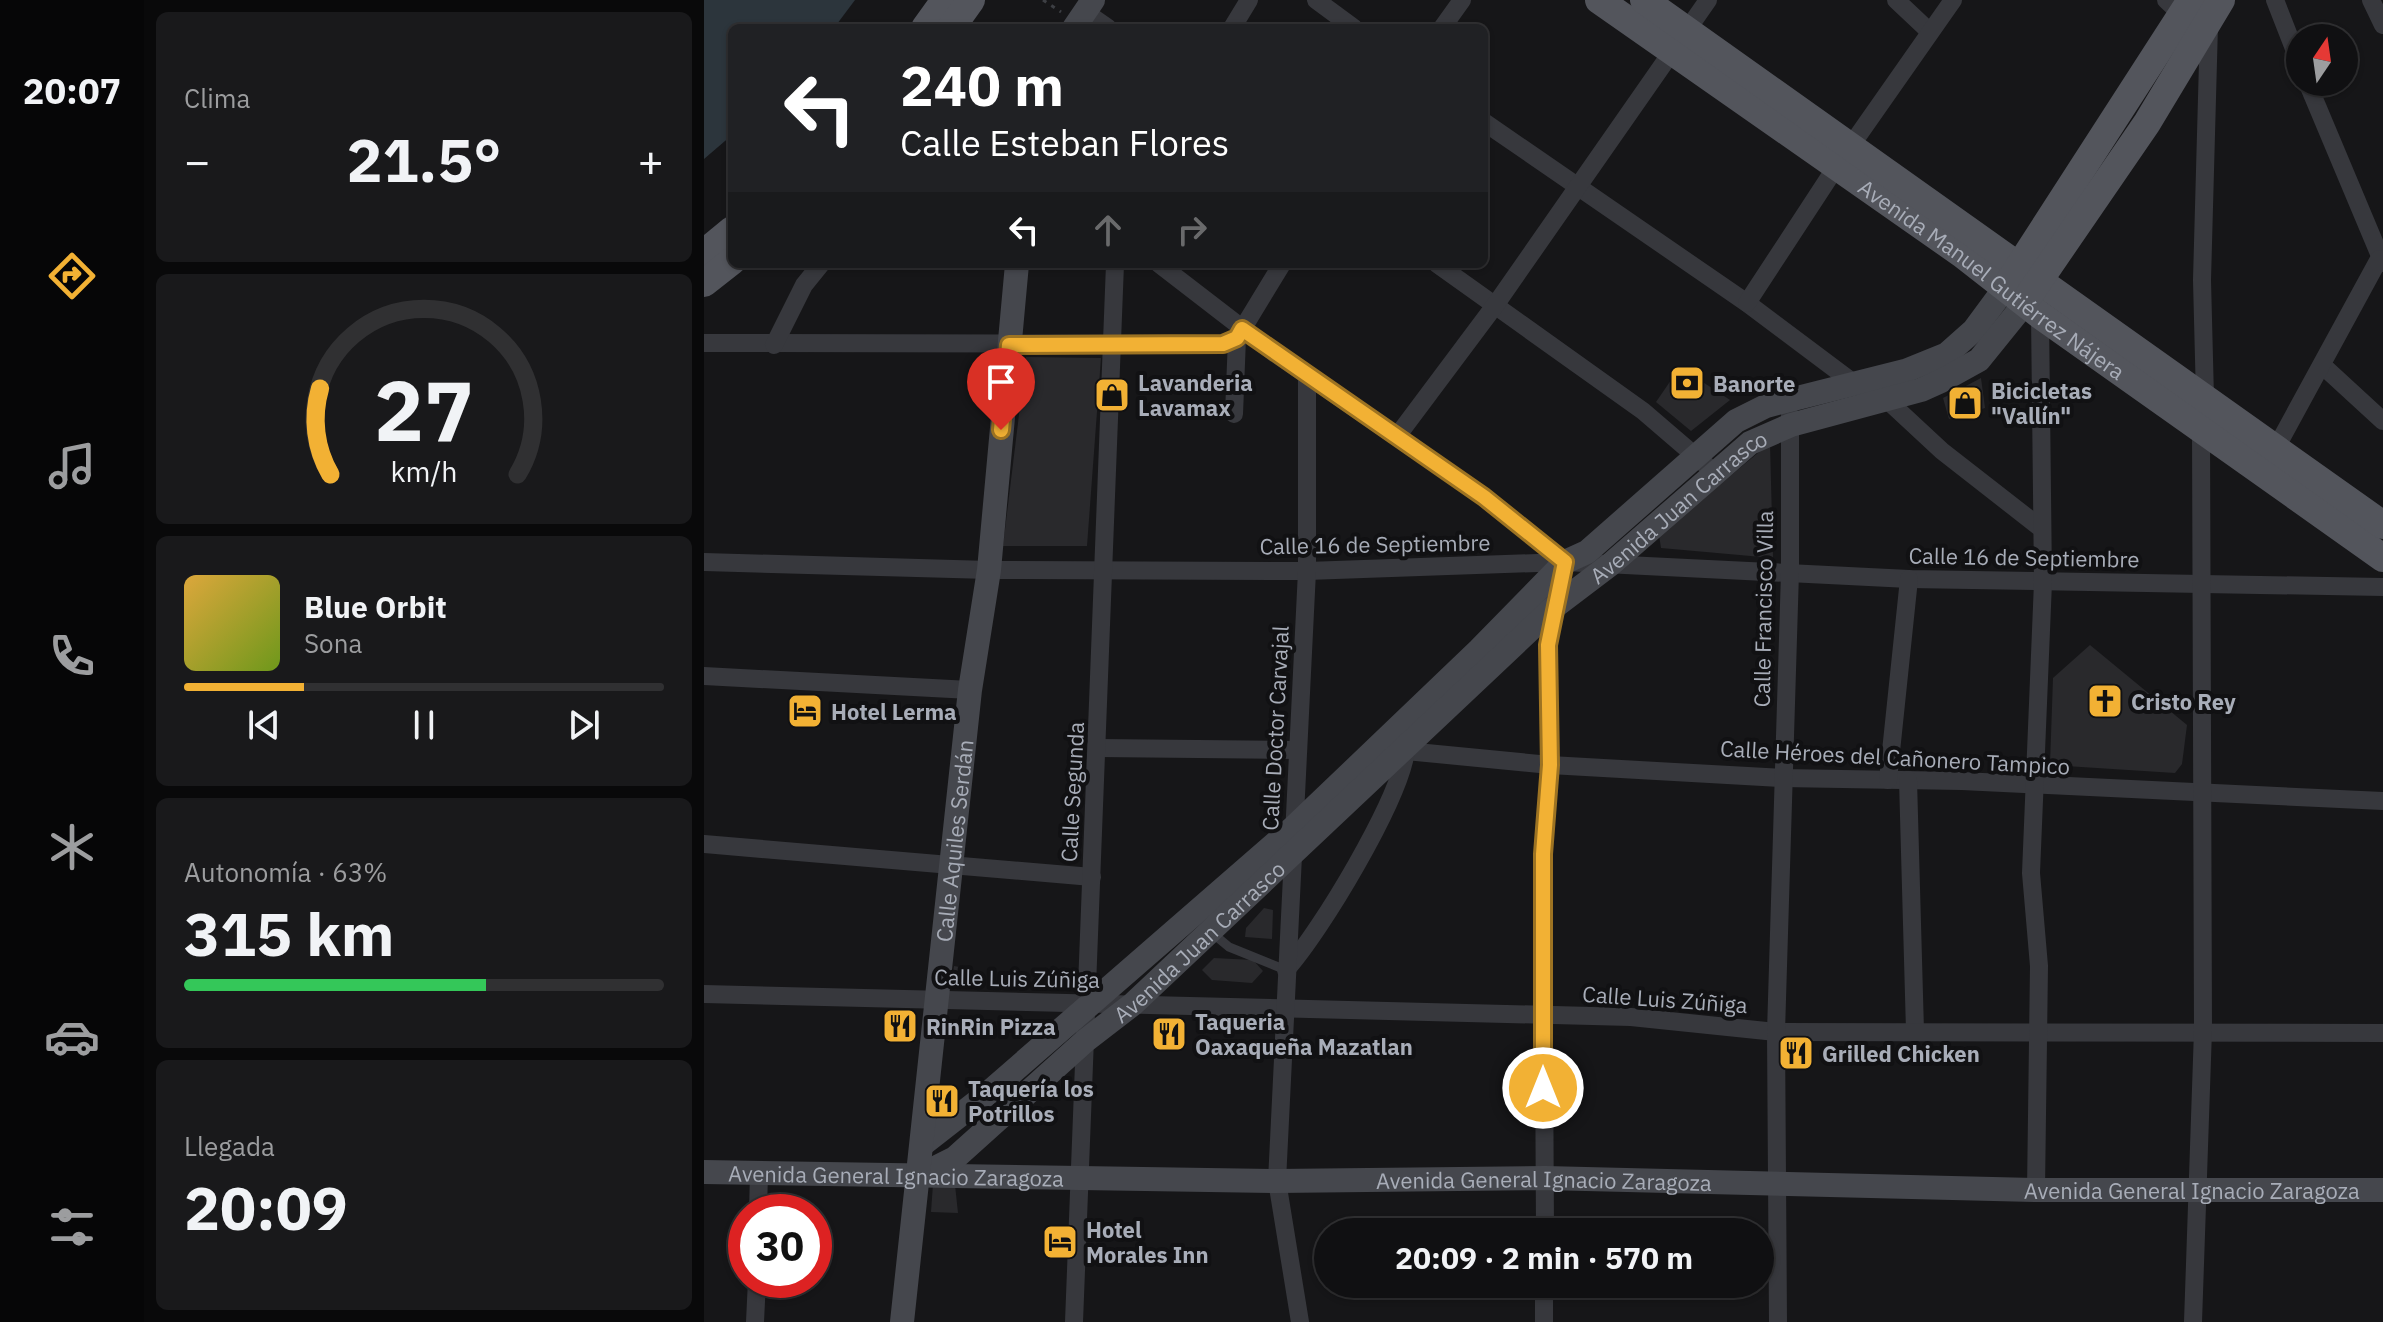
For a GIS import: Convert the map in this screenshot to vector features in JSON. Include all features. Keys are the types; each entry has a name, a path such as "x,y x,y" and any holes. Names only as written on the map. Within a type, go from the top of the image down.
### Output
{"main road":[{"path":"928,24 945,0"},
{"path":"954,24 971,0"},
{"name":"Avenida Manuel Gutiérrez Nájera","path":"1599,0 1679,40 2025,291 2201,428 2383,558"},
{"name":"Avenida Manuel Gutiérrez Nájera","path":"1644,0 1679,40"},
{"name":"Avenida Juan Carrasco","path":"2025,291 2180,5"},
{"name":"Avenida Juan Carrasco","path":"2025,291 2147,123 2215,12"},
{"path":"704,253 728,233"},
{"path":"704,283 728,264"},
{"name":"Avenida Manuel Gutiérrez Nájera","path":"2025,291 2205,398 2383,525"}],"street":[{"path":"1234,24 1249,0"},
{"path":"1316,0 1349,24"},
{"path":"1445,24 1462,0"},
{"path":"1398,435 1496,304 1708,0"},
{"path":"1896,0 1930,32"},
{"path":"1747,303 1843,157 1953,0"},
{"path":"2275,0 2286,28"},
{"path":"2371,0 2383,25"},
{"path":"2193,1322 2203,1030 2201,428 2205,398 2202,280 2215,12"},
{"path":"1084,13 1102,24"},
{"path":"2276,448 2381,261 2313,96"},
{"path":"1488,125 1747,303 1855,384 1886,399 1942,451 2042,529"},
{"path":"774,345 804,285 818,268"},
{"name":"Calle Aquiles Serdán","path":"902,1322 970,690 989,570 1017,268"},
{"name":"Calle Segunda","path":"1074,1322 1106,570 1115,268"},
{"path":"1164,268 1240,334 1398,435 1519,523 1565,562 1553,608 1548,645 1550,765 1543,854 1545,1218"},
{"path":"1234,414 1240,334 1280,268"},
{"path":"1443,268 1643,411 1714,472"},
{"path":"2025,291 2043,582 2032,787 2031,873 2039,966 2036,1190"},
{"name":"Avenida Juan Carrasco","path":"923,1144 995,1103 1133,1004 1291,858 1565,562 1587,552 1736,421 1766,406 1855,384 1947,354 2025,291"},
{"name":"Avenida Juan Carrasco","path":"920,1176 955,1158 995,1103 1089,1004 1294,827 1450,703 1497,663 1553,608 1611,564 1750,443 1791,425 1921,390 1979,360 2025,291"},
{"path":"704,343 1113,346 1223,344 1240,334"},
{"path":"2322,365 2383,421"},
{"name":"Calle Doctor Carvajal","path":"1300,1322 1277,1181 1307,571 1307,375"},
{"name":"Calle Francisco Villa","path":"1778,1322 1776,1032 1790,572 1789,400"},
{"name":"Calle 16 de Septiembre","path":"704,562 989,570 1307,571 1565,562 1909,579 2383,587"},
{"path":"1888,780 1909,579"},
{"path":"704,676 970,690"},
{"path":"1286,970 1314,937 1395,790 1398,743"},
{"name":"Calle Héroes del Cañonero Tampico","path":"1398,743 1550,765 1782,778 1908,780 2383,801"},
{"path":"1098,748 1298,750"},
{"path":"1908,780 1915,1031"},
{"path":"704,844 1092,877"},
{"path":"1194,913 1211,932"},
{"name":"Calle Luis Zúñiga","path":"704,994 1631,1017 1776,1032 2203,1030 2383,1033"},
{"name":"Avenida General Ignacio Zaragoza","path":"704,1172 1277,1181 1545,1178 2036,1190 2383,1190"},
{"path":"758,1194 759,1173"},
{"path":"755,1322 756,1298"},
{"path":"1544,1298 1544,1322"}],"lane":[{"path":"1211,932 1229,947 1286,970"}],"shaded area":[{"path":"704,0 855,0 837,24 728,24 728,138 704,159"}],"building":[{"path":"1026,357 1101,358 1087,546 1003,546"},
{"name":"Banorte","path":"1680,367 1730,400 1691,431 1656,402"},
{"name":"Bicicletas \"Vallín\"","path":"1981,378 1985,408 1949,419 1943,398"},
{"path":"1770,443 1773,558 1661,548 1659,535"},
{"name":"Cristo Rey","path":"2090,645 2187,725 2182,764 2175,773 2050,765 2053,678"},
{"path":"1264,908 1273,910 1272,939 1245,937 1246,928"},
{"path":"1214,958 1253,960 1263,971 1252,983 1212,980 1202,970"},
{"path":"954,966 971,969 968,982 952,980"},
{"path":"933,1184 955,1185 958,1213 931,1212"}],"place":[{"name":"Banorte","path":"1687,383"},
{"name":"Lavanderia Lavamax","path":"1112,395"},
{"name":"Bicicletas \"Vallín\"","path":"1965,403"},
{"name":"Cristo Rey","path":"2105,701"},
{"name":"Hotel Lerma","path":"805,711"},
{"name":"RinRin Pizza","path":"900,1026"},
{"name":"Taqueria Oaxaqueña Mazatlan","path":"1169,1034"},
{"name":"Grilled Chicken","path":"1796,1053"},
{"name":"Taquería los Potrillos","path":"942,1101"},
{"name":"Hotel Morales Inn","path":"1060,1242"}],"route":[{"path":"1001,430 1009,345 1223,344 1237,338 1242,329 1484,497 1565,562 1553,608 1548,645 1550,765 1543,854 1543,1088"}]}
